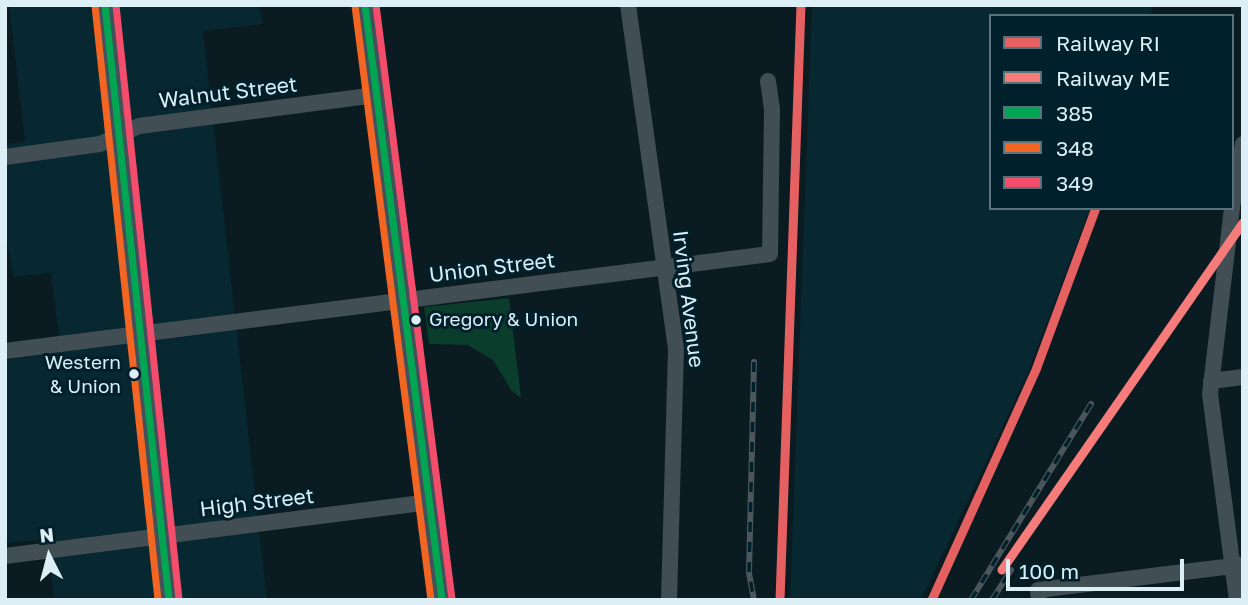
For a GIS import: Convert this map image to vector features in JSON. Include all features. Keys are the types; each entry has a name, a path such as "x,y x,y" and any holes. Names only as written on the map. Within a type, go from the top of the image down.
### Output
{"main road":[{"path":"105,5 169,600"},
{"path":"365,5 442,600"}],"street":[{"name":"Irving Avenue","path":"628,5 677,375 670,600"},
{"name":"Union Street","path":"5,351 770,254 772,109 768,81"},
{"name":"Walnut Street","path":"5,157 100,144 139,126 376,95"},
{"path":"1235,199 1243,144"},
{"path":"1234,210 1210,394 1238,566 1237,600"},
{"path":"1211,381 1243,377"},
{"name":"High Street","path":"5,556 430,502"},
{"path":"1039,595 1238,566"}],"shaded area":[{"path":"9,5 259,5 263,24 203,31 267,600 54,600 47,539 5,543 5,360 61,352 51,273 13,277 5,229 5,145 25,141"},
{"path":"812,5 1153,5 1151,14 989,14 989,210 1089,210 1026,377 921,600 790,600"}],"green space":[{"path":"509,298 521,398 511,390 493,360 468,345 429,344 424,307"}],"railway":[{"path":"754,362 749,573 754,600"},
{"path":"971,600 1091,404"},
{"path":"992,600 1011,570"}],"rail line":[{"name":"RI","path":"780,600 801,5"},
{"name":"RI","path":"932,600 1036,370 1095,210"},
{"name":"ME","path":"1002,570 1243,223"}],"transit line":[{"name":"385","path":"105,5 169,600"},
{"name":"349","path":"116,5 179,599"},
{"name":"385","path":"365,5 442,600"},
{"name":"349","path":"376,5 452,599"},
{"name":"348","path":"95,6 158,600"},
{"name":"348","path":"355,6 431,600"}],"place":[{"name":"Gregory & Union","path":"416,320"},
{"name":"Western & Union","path":"134,374"}]}
